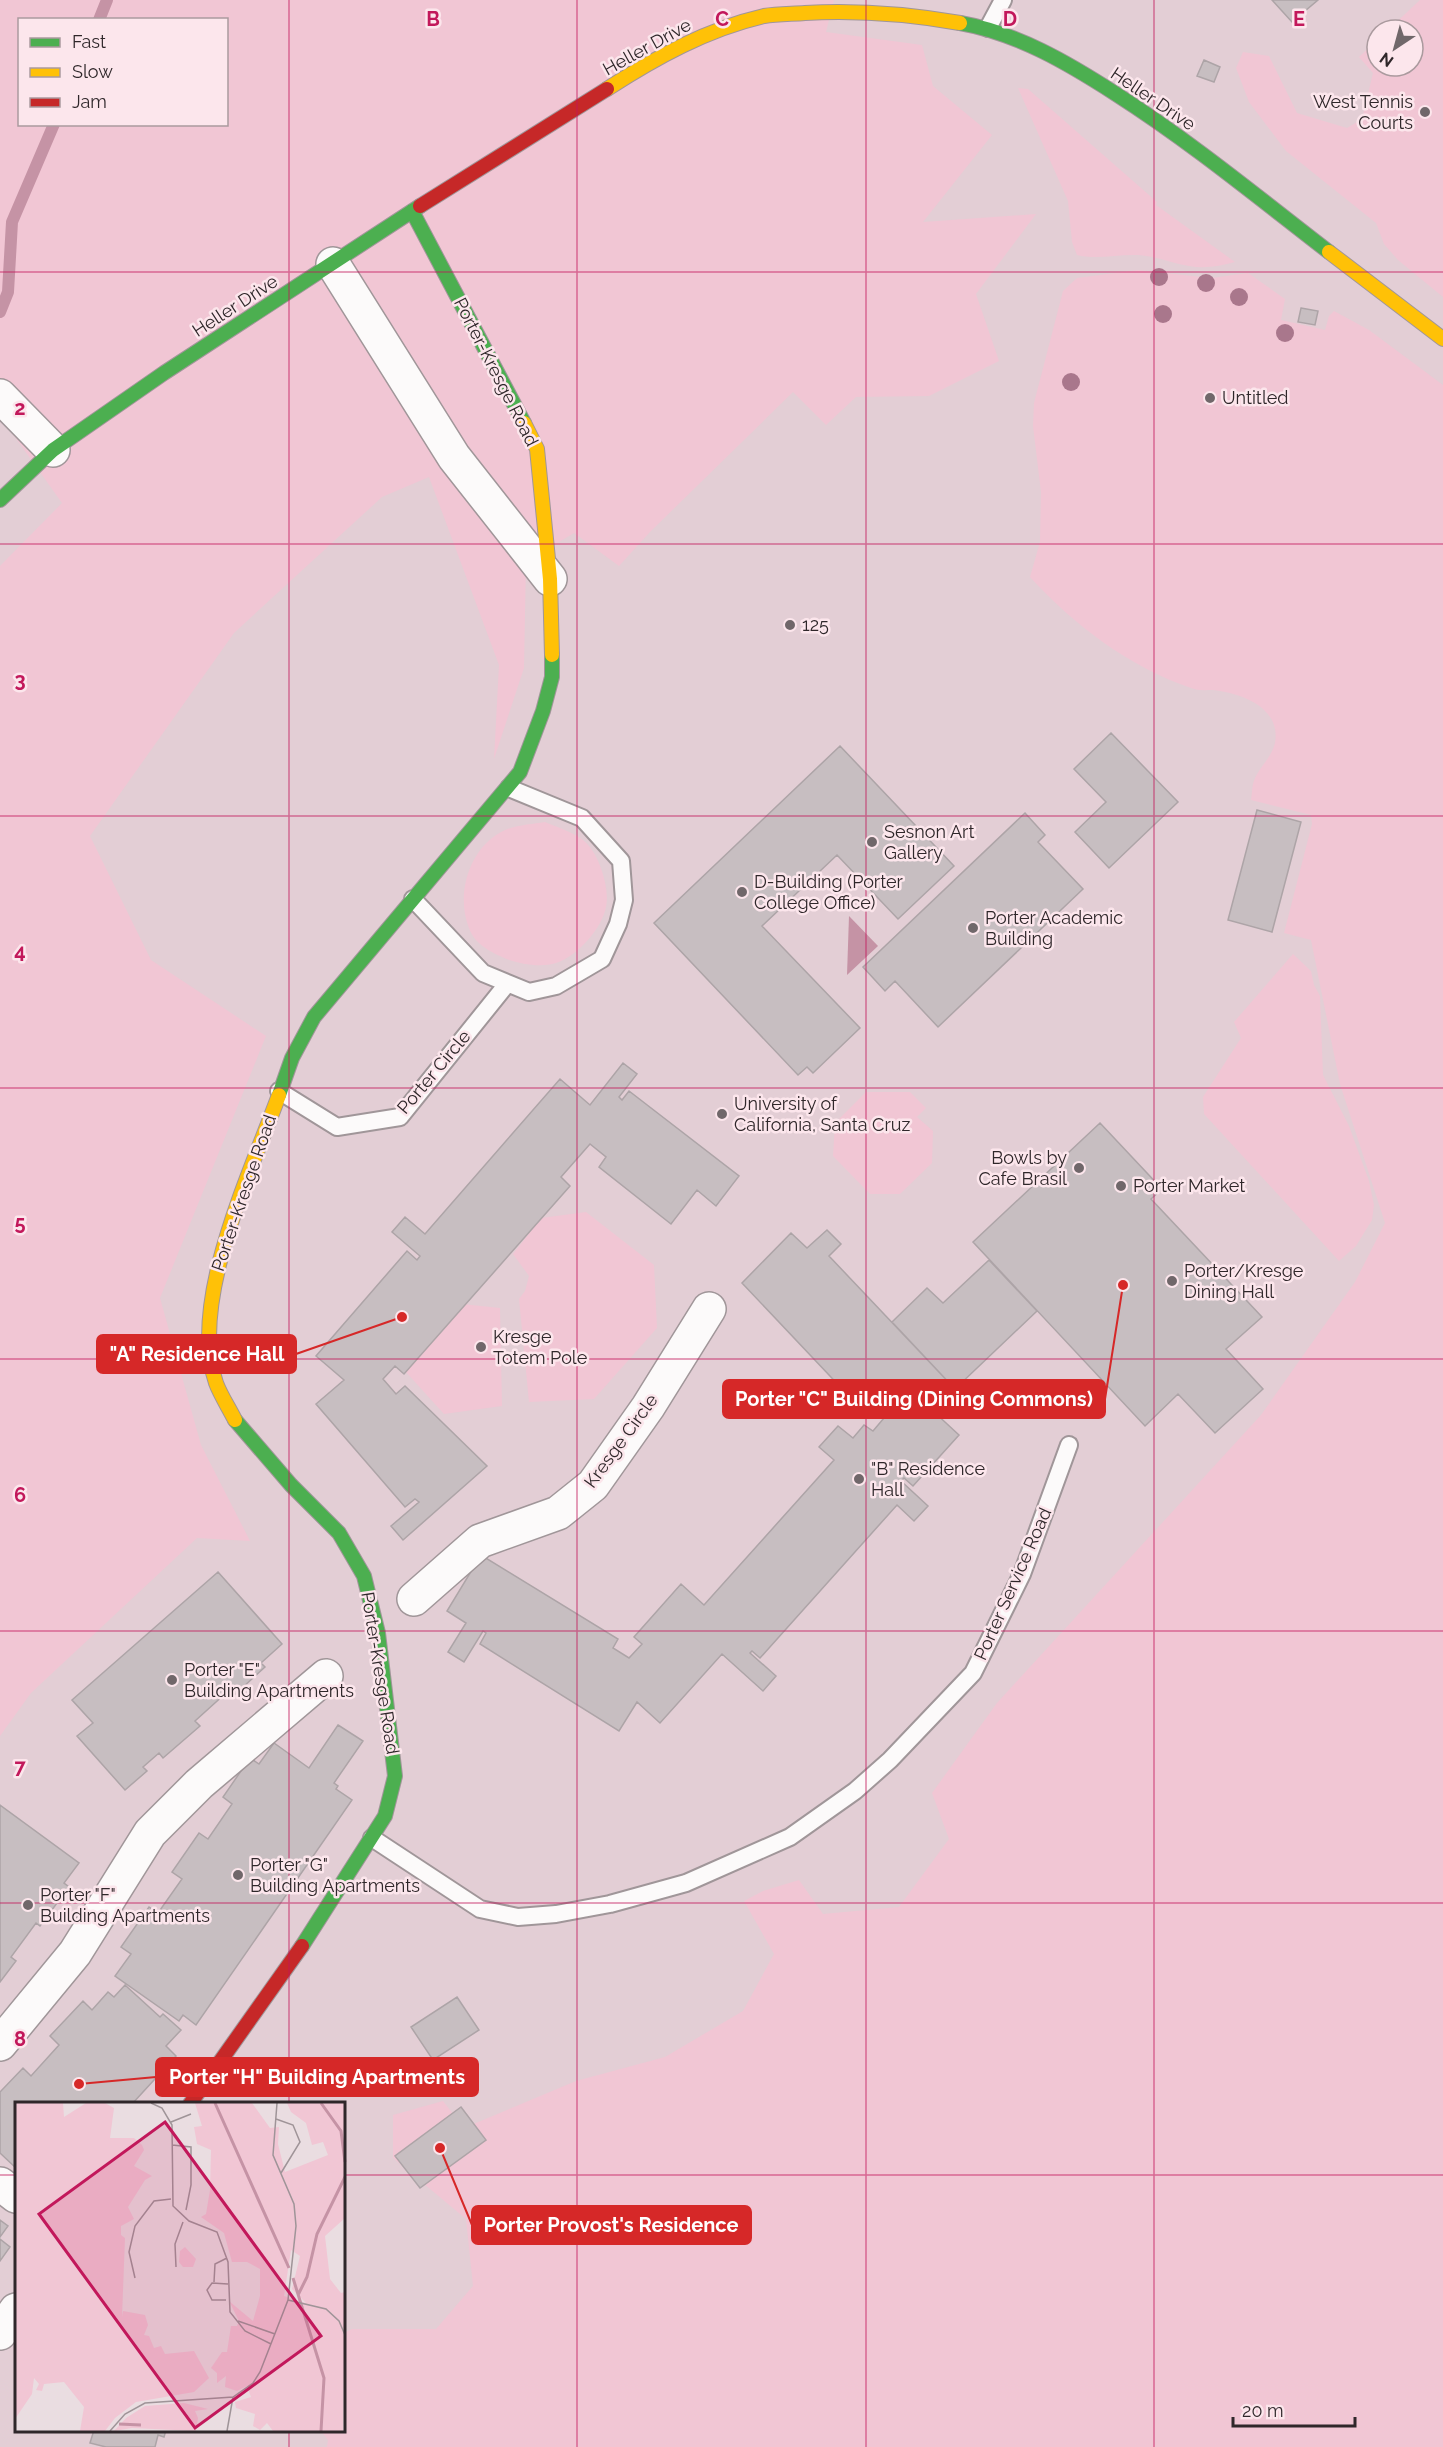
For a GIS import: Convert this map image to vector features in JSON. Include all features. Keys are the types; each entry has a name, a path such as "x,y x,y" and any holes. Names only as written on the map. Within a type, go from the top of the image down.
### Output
{"street":[{"name":"Heller Drive","path":"0,500 53,450 164,373 412,211 648,63 707,34 765,16 844,11 909,14 988,28 1036,48 1090,78 1167,127 1443,339"},
{"name":"Porter-Kresge Road","path":"191,2102 221,2064 291,1964 372,1838 385,1816 395,1776 378,1633 364,1575 339,1533 291,1485 237,1425 216,1382 209,1343 210,1307 218,1263 279,1091 292,1058 314,1017 509,788 520,772 543,711 552,677 553,630 550,579 537,449 412,211"},
{"path":"333,264 454,457 550,579"},
{"path":"4,399 53,450"},
{"name":"Kresge Circle","path":"414,1599 480,1541 558,1513 593,1485 648,1407 709,1309"},
{"path":"0,2044 75,1953 150,1833 199,1784 326,1676"},
{"path":"0,2184 15,2195"},
{"path":"0,2333 15,2311"}],"lane":[{"path":"988,28 1003,0"},
{"path":"414,899 483,973 529,992 556,986 602,959 618,924 624,900 621,861 582,818 509,788"},
{"name":"Porter Circle","path":"279,1091 337,1126 400,1117 507,984"},
{"name":"Porter Service Road","path":"372,1838 480,1909 518,1917 556,1914 610,1904 686,1883 790,1837 855,1791 890,1760 974,1673 1026,1564 1069,1445"}],"shaded area":[{"name":"University of California, Santa Cruz","path":"0,0 1443,0 1443,2447 0,2447"},
{"path":"0,0 834,0 826,32 922,45 933,86 992,135 923,222 1036,214 976,294 999,361 929,396 856,397 826,425 793,392 650,532 619,566 574,533 526,562 524,668 494,759 499,665 429,477 382,497 234,633 90,836 151,960 266,1036 160,1298 201,1445 250,1541 197,1538 31,1693 0,1736 0,566 62,503 0,416"},
{"path":"1420,0 1443,0 1443,297 1398,260 1384,244 1376,223 1286,151 1249,102 1236,68 1243,52 1269,56 1297,113 1347,128 1362,119 1372,78 1425,78 1425,18 1401,18"},
{"path":"1365,51 1365,64 1359,57"},
{"path":"1018,88 1028,89 1157,202 1156,205 1235,262 1201,267 1145,256 1077,255 1072,242 1068,201"},
{"path":"1138,270 1211,278 1248,273 1285,299 1281,320 1325,330 1329,316 1334,311 1369,330 1443,385 1443,2447 327,2447 328,2440 322,2432 345,2432 345,2332 352,2329 436,2329 473,2286 466,2219 393,2158 393,2115 443,2101 464,2128 576,2081 665,2057 743,2011 774,1954 744,1901 763,1891 799,1880 823,1914 899,1907 949,1839 932,1793 997,1703 1261,1415 1355,1282 1385,1223 1340,1084 1311,940 1284,933 1312,824 1311,815 1251,800 1255,778 1275,743 1275,729 1272,720 1260,706 1242,697 1222,691 1194,689 1146,669 1124,656 1084,628 1030,577 1040,542 1041,492 1033,426 1034,403 1063,291 1077,278"},
{"path":"545,822 575,835 589,846 597,858 603,875 607,892 606,907 600,924 573,954 556,963 543,965 515,962 497,955 474,938 465,914 465,886 475,859 493,837 510,828"},
{"path":"849,916 878,946 847,975"},
{"path":"1293,954 1311,971 1314,985 1320,996 1323,1075 1349,1126 1369,1181 1374,1205 1372,1220 1356,1246 1339,1261 1204,1114 1203,1097 1241,1038 1234,1022"},
{"path":"866,1092 910,1092 926,1108 917,1117 933,1131 932,1163 900,1194 870,1194 833,1156 835,1123"},
{"path":"586,1212 654,1265 657,1328 594,1399 529,1402 519,1299 525,1291 529,1276 513,1254 541,1218"},
{"path":"462,1304 500,1308 502,1406 444,1414 405,1371"}],"building":[{"path":"1272,0 1318,0 1292,22"},
{"path":"1204,60 1220,67 1214,82 1197,76"},
{"path":"1301,308 1318,311 1315,325 1298,322"},
{"path":"1111,733 1178,802 1109,868 1075,832 1106,802 1074,769"},
{"name":"D-Building (Porter College Office)","path":"840,746 954,866 898,919 837,855 762,926 860,1028 813,1073 807,1067 798,1075 654,923"},
{"path":"1257,810 1301,822 1272,932 1228,920"},
{"name":"Porter Academic Building","path":"1025,813 1045,835 1038,842 1083,889 938,1027 895,981 885,991 863,967"},
{"path":"623,1063 637,1074 619,1097 622,1100 629,1091 739,1176 716,1206 697,1190 671,1224 599,1167 606,1157 590,1144 561,1177 570,1186 404,1374 395,1366 383,1379 396,1394 405,1386 487,1466 403,1540 391,1526 419,1502 415,1499 405,1507 316,1404 344,1380 316,1356 407,1251 417,1260 420,1256 392,1232 405,1217 425,1234 560,1079 590,1105"},
{"path":"1100,1123 1162,1189 1151,1199 1262,1317 1226,1349 1263,1389 1215,1433 1178,1394 1145,1426 973,1242"},
{"name":"\"B\" Residence Hall","path":"827,1230 841,1244 829,1256 955,1389 932,1410 959,1435 913,1486 904,1478 901,1481 928,1506 914,1521 897,1505 760,1658 752,1651 750,1653 776,1676 763,1691 722,1654 660,1723 637,1702 619,1731 480,1644 486,1633 483,1631 464,1662 448,1652 466,1623 447,1611 481,1555 618,1639 613,1648 629,1658 642,1644 634,1637 681,1584 704,1605 834,1460 819,1447 838,1426 853,1438 864,1425 873,1431 884,1418 872,1406 864,1412 742,1283 791,1233 807,1248"},
{"path":"989,1260 1037,1311 955,1389 892,1322 927,1288 943,1303"},
{"name":"Porter \"E\" Building Apartments","path":"218,1572 282,1644 261,1663 265,1667 231,1698 226,1693 195,1721 200,1726 163,1758 159,1753 143,1767 147,1771 125,1790 77,1736 93,1723 72,1700"},
{"name":"Porter \"G\" Building Apartments","path":"338,1725 363,1741 334,1783 338,1786 336,1789 352,1800 196,2025 183,2015 179,2021 115,1976 131,1954 121,1947 149,1907 158,1913 182,1879 172,1872 199,1833 208,1839 232,1804 223,1797 250,1758 259,1764 274,1743 309,1768"},
{"name":"Porter \"F\" Building Apartments","path":"0,1805 79,1863 64,1883 69,1887 40,1926 36,1923 11,1957 16,1961 0,1982"},
{"path":"125,1985 160,2017 163,2014 181,2030 166,2046 176,2056 134,2102 15,2102 15,2167 0,2153 0,2092 23,2068 31,2076 59,2045 50,2036 83,2001 92,2010 108,1992 114,1997"},
{"path":"457,1997 479,2030 433,2060 411,2027"},
{"path":"461,2107 486,2140 420,2188 395,2156"},
{"path":"0,2220 8,2226 0,2237"},
{"path":"0,2239 10,2247 0,2261"},
{"path":"93,2432 165,2432 164,2437 158,2435 155,2447 106,2447 90,2443"}],"waterway":[{"path":"100,18 107,0"},
{"path":"0,312 8,292 12,222 53,126"}],"traffic: fast":[{"path":"960,23 1022,42 1098,82 1198,151 1329,252"},
{"path":"0,500 53,450 164,373 420,206"},
{"path":"412,211 524,423"},
{"path":"279,1095 292,1058 314,1017 520,772 543,711 552,677 552,655"},
{"path":"235,1420 291,1485 339,1533 364,1576 378,1633 395,1776 385,1816 302,1946"}],"traffic: slow":[{"path":"607,89 682,46 722,29 764,16 864,12 960,23"},
{"path":"1329,252 1443,339"},
{"path":"524,423 537,449 550,579 552,655"},
{"path":"235,1420 216,1383 210,1351 210,1315 216,1277 226,1238 279,1095"}],"traffic: jam":[{"path":"420,206 607,89"},
{"path":"191,2102 302,1946"}],"place":[{"name":"West Tennis Courts","path":"1425,112"},
{"name":"Untitled","path":"1210,398"},
{"name":"125","path":"790,625"},
{"name":"Sesnon Art Gallery","path":"872,842"},
{"name":"D-Building (Porter College Office)","path":"742,892"},
{"name":"Porter Academic Building","path":"973,928"},
{"name":"University of California, Santa Cruz","path":"722,1114"},
{"name":"Bowls by Cafe Brasil","path":"1079,1168"},
{"name":"Porter Market","path":"1121,1186"},
{"name":"Porter/Kresge Dining Hall","path":"1172,1281"},
{"name":"Porter \"C\" Building (Dining Commons)","path":"1123,1285"},
{"name":"\"A\" Residence Hall","path":"402,1317"},
{"name":"Kresge Totem Pole","path":"481,1347"},
{"name":"\"B\" Residence Hall","path":"859,1479"},
{"name":"Porter \"E\" Building Apartments","path":"172,1680"},
{"name":"Porter \"G\" Building Apartments","path":"238,1875"},
{"name":"Porter \"F\" Building Apartments","path":"28,1905"},
{"name":"Porter \"H\" Building Apartments","path":"79,2084"},
{"name":"Porter Provost's Residence","path":"440,2148"}]}
